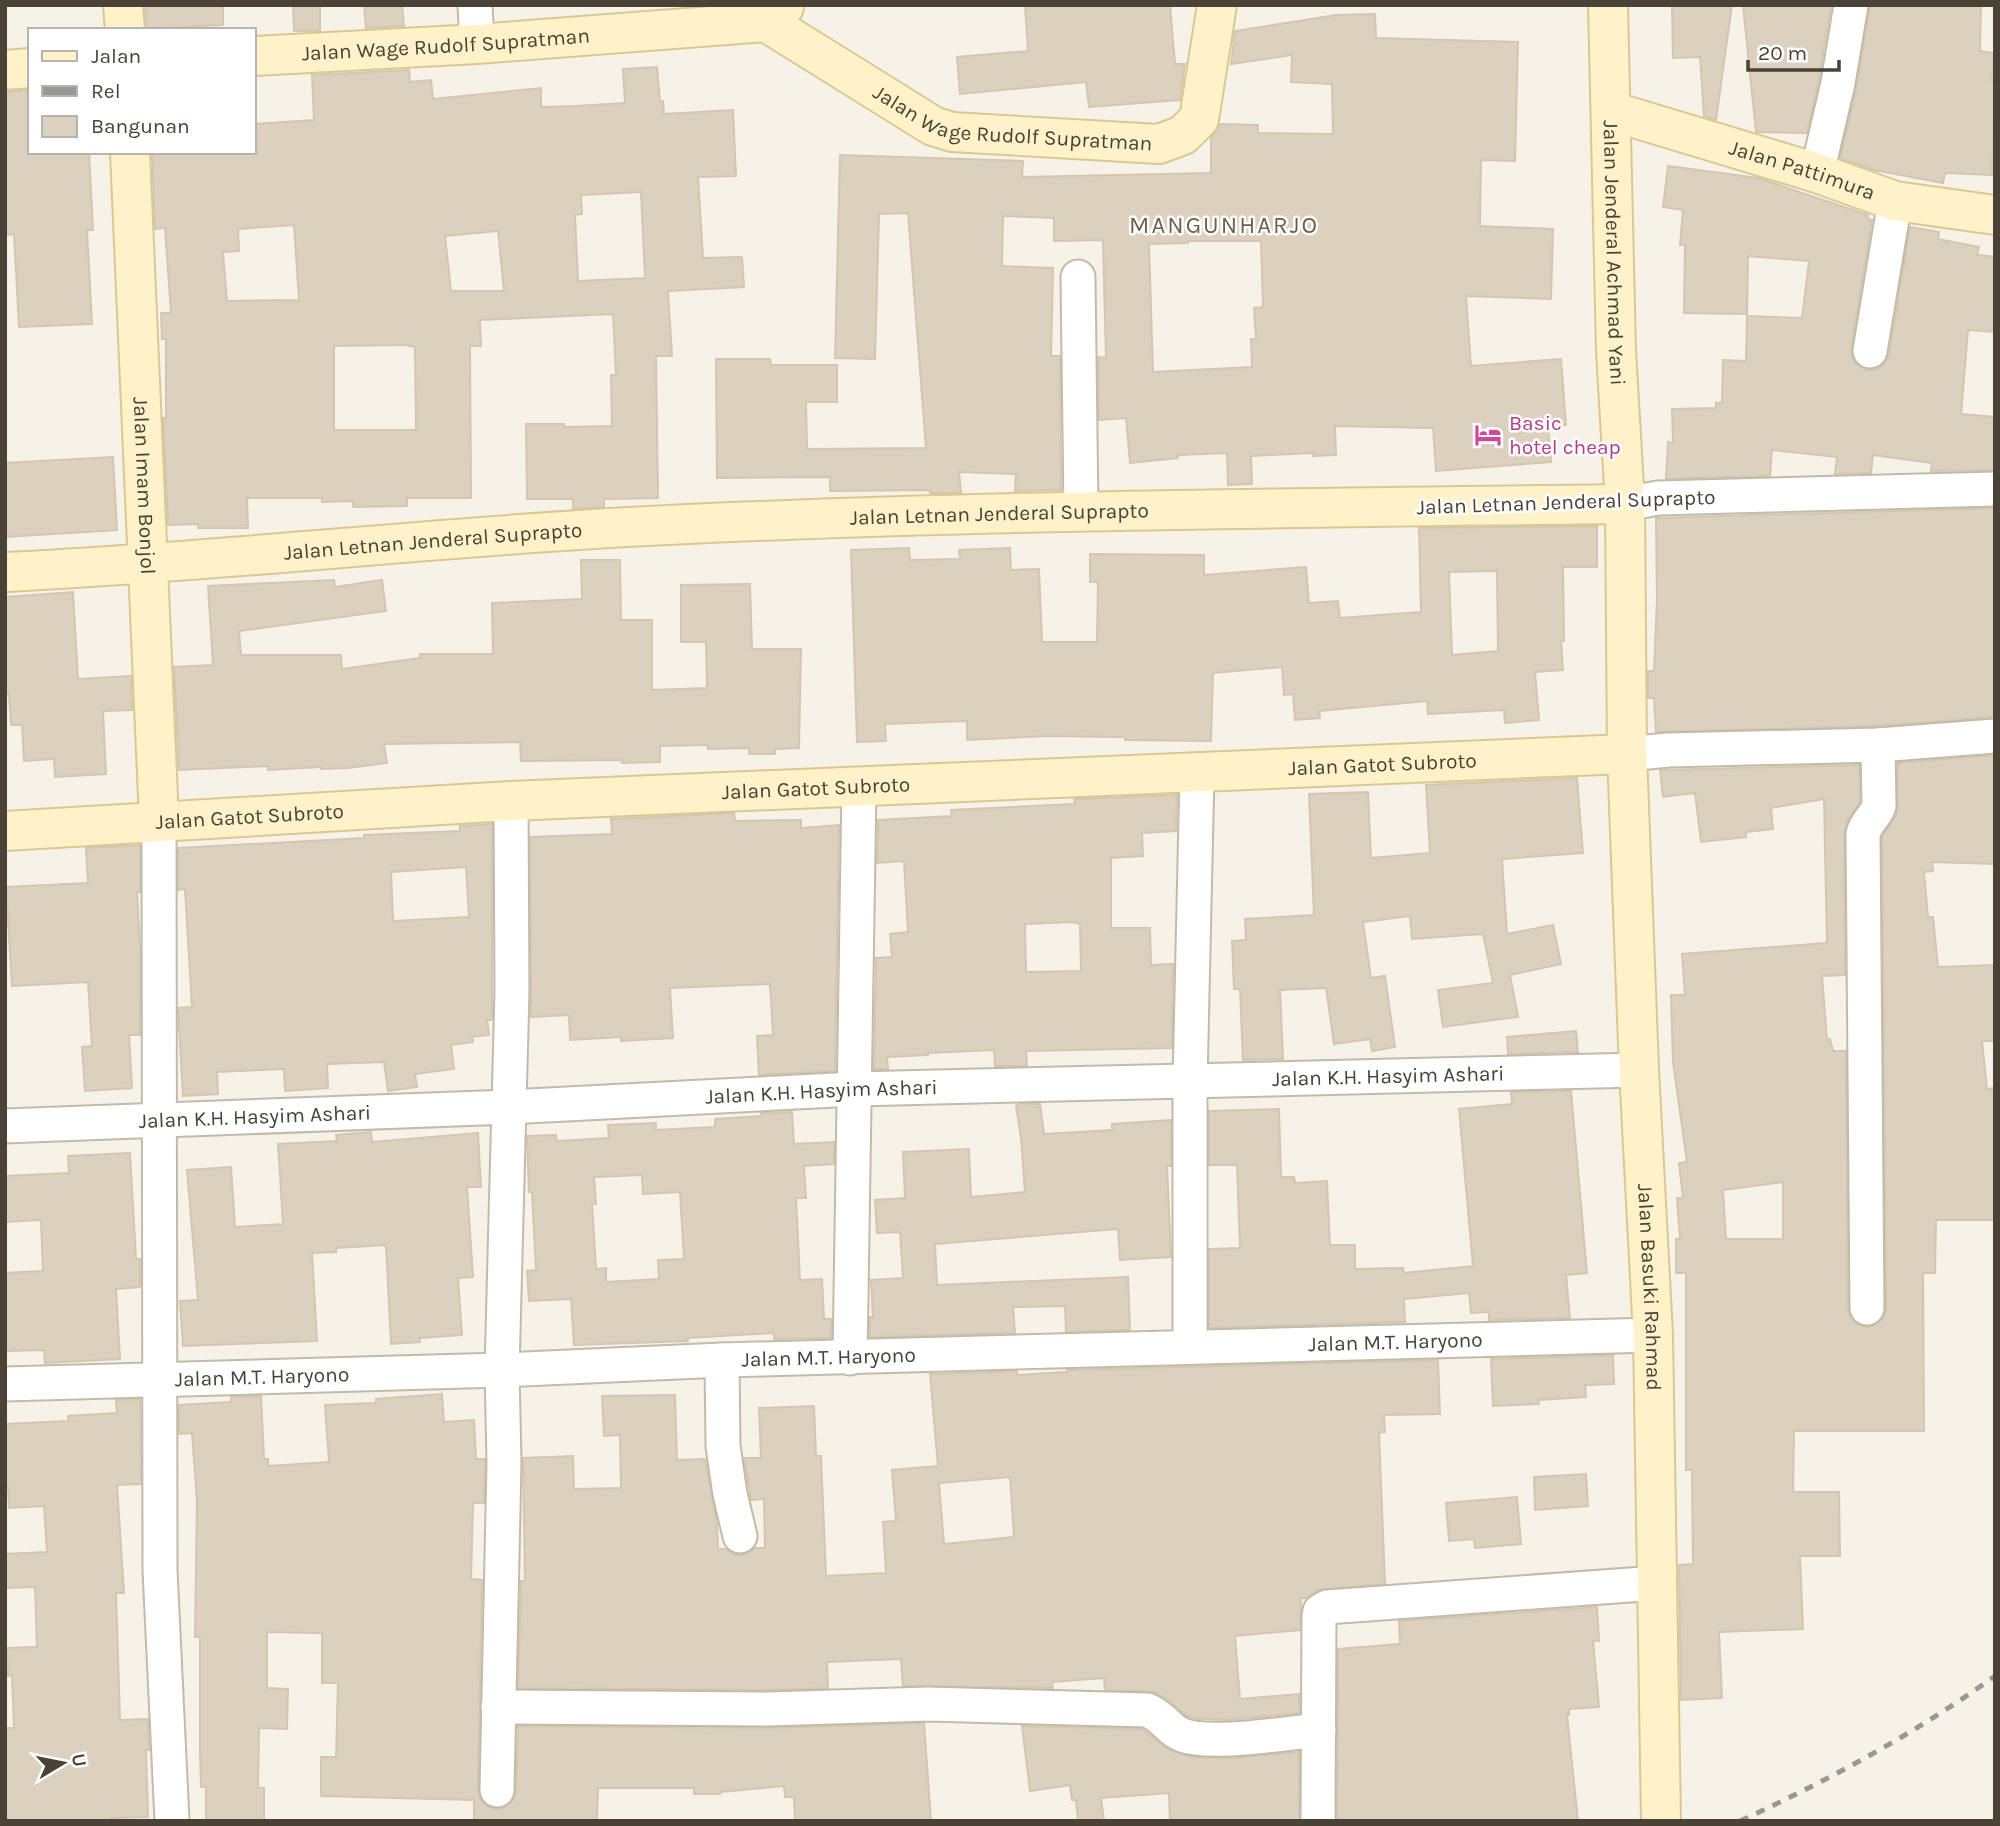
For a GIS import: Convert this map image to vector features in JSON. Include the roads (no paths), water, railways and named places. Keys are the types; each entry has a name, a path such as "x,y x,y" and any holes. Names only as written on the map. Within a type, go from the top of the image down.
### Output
{"street":[{"path":"123,5 125,28"},
{"path":"475,5 477,44"},
{"name":"Jalan Wage Rudolf Supratman","path":"256,56 477,44 776,14 933,126 952,132 1158,144 1183,135 1199,119 1217,5"},
{"name":"Jalan Jenderal Achmad Yani","path":"1608,5 1616,351 1625,504 1627,754"},
{"path":"1817,173 1838,83 1851,5"},
{"path":"5,70 28,68"},
{"name":"Jalan Pattimura","path":"1611,111 1817,173 1895,201 1995,215"},
{"name":"Jalan Imam Bonjol","path":"131,154 146,565 159,821"},
{"path":"1870,351 1895,201"},
{"path":"1078,277 1081,512"},
{"name":"Jalan Letnan Jenderal Suprapto","path":"5,572 146,565 482,536 687,524 1081,512 1625,504 1658,498 1995,489"},
{"path":"1627,754 1668,750 1878,745 1995,736"},
{"path":"1867,1308 1863,834 1865,826 1876,814 1879,806 1878,745"},
{"name":"Jalan Gatot Subroto","path":"5,831 511,801 1627,754"},
{"name":"Jalan Basuki Rahmad","path":"1627,754 1639,1070 1653,1335 1661,1821"},
{"path":"1190,1346 1190,1082 1197,773"},
{"path":"849,1358 859,788"},
{"path":"497,1790 504,1463 502,1370 512,991 511,801"},
{"path":"159,821 160,1570 172,1821"},
{"name":"Jalan K.H. Hasyim Ashari","path":"5,1126 160,1118 509,1107 855,1089 1639,1070"},
{"name":"Jalan M.T. Haryono","path":"5,1384 1190,1346 1653,1335"},
{"path":"722,1360 723,1446 740,1536"},
{"path":"1318,1821 1320,1611 1326,1607 1657,1583"},
{"path":"498,1707 769,1709 928,1704 1119,1709 1147,1710 1159,1715 1177,1734 1194,1739 1319,1730"}],"railway":[{"path":"1740,1821 1871,1754 1934,1717 1995,1676"}],"place":[{"name":"Basic hotel cheap","path":"1488,435"}],"district":[{"name":"MANGUNHARJO","path":"1224,225"}]}
